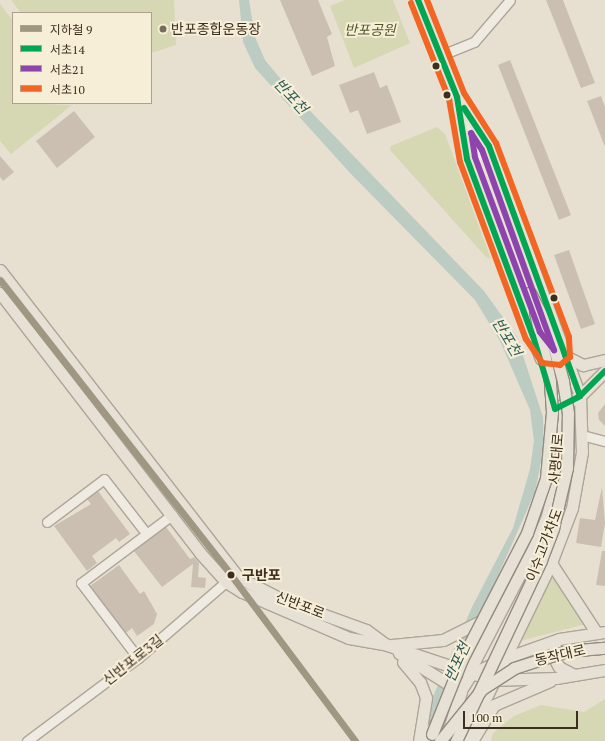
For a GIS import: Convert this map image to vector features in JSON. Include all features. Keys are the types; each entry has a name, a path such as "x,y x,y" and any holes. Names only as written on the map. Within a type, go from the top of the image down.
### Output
{"main road":[{"name":"사평대로","path":"418,0 439,56 457,97 489,146 569,358 578,398 582,435 572,508 551,563 503,659"},
{"name":"사평대로","path":"457,97 467,159 534,336 555,409 560,437 556,480 547,516 472,670"},
{"name":"이수고가차도","path":"456,741 541,560 553,528 566,468 568,413 563,381 549,329 530,293 483,165"},
{"name":"신반포로","path":"0,270 235,574 246,583 283,600 366,630 387,646"},
{"name":"신반포로","path":"0,293 172,515 226,582 349,638 387,646 459,670 472,670"},
{"name":"이수고가차도","path":"430,741 462,659 527,533 546,478 553,433 551,389 530,293"},
{"path":"534,336 563,386 578,398"},
{"path":"542,351 557,358 562,355 562,340"},
{"path":"569,358 583,365 605,360"},
{"path":"555,409 578,398 605,371"},
{"path":"551,563 602,630"},
{"path":"387,646 443,640 478,623 501,609"},
{"name":"동작대로","path":"472,670 558,639 602,630"},
{"path":"558,639 554,658 559,667 574,675"},
{"path":"387,646 457,690"},
{"path":"387,646 420,682 426,698 419,741"},
{"name":"동작대로","path":"440,741 482,689 514,668 567,651 605,648"},
{"path":"465,741 503,659"},
{"path":"423,741 472,670"},
{"name":"동작대로","path":"472,670 492,680 556,678 605,670"},
{"name":"동작대로","path":"472,741 494,705 556,678"},
{"path":"444,741 457,690"}],"street":[{"path":"439,56 474,42 510,0"},
{"name":"사평대로","path":"457,97 483,165"},
{"name":"사평대로","path":"582,435 605,441"},
{"path":"47,522 104,479 146,533"},
{"path":"138,658 81,583 172,515"},
{"name":"신반포로3길","path":"27,741 138,658 235,574"}],"green space":[{"name":"반포종합운동장","path":"11,0 174,0 176,45 152,53 152,12 20,12"},
{"name":"반포공원","path":"345,0 393,0 410,43 354,68 330,6"},
{"path":"0,4 12,20 12,104 72,105 11,154 0,141"},
{"path":"437,127 445,134 491,259 486,257 390,150 391,146"},
{"path":"553,572 586,624 520,641"},
{"path":"605,699 605,741 491,741 493,733 514,716 541,705 584,712"}],"water":[{"name":"반포천","path":"239,0 249,0 255,37 265,60 289,89 484,291 517,337 543,417 544,447 535,492 428,734 417,733 472,607 513,528 530,469 534,441 530,410 500,341 475,300 351,174 255,68 243,42"}],"building":[{"path":"280,0 318,0 332,34 327,37 335,66 312,76"},
{"path":"546,0 563,0 595,83 581,88"},
{"path":"510,60 571,215 559,220 498,65"},
{"path":"374,72 380,88 387,85 401,122 367,134 358,110 350,113 339,85"},
{"path":"601,96 605,107 605,147 587,101"},
{"path":"74,111 95,137 57,168 36,141"},
{"path":"0,156 14,172 3,181 0,177"},
{"path":"569,250 595,324 581,329 554,255"},
{"path":"605,404 605,426 599,420 598,413"},
{"path":"602,487 605,523 601,547 576,543 580,518 595,520"},
{"path":"98,491 130,534 119,542 116,538 92,556 97,563 87,571 54,526 91,504 87,499"},
{"path":"166,527 190,559 194,557 199,563 198,577 206,578 205,588 191,587 193,564 162,587 134,551"},
{"path":"602,551 605,551 605,586 596,585"},
{"path":"119,565 140,594 144,591 157,614 154,624 137,636 132,628 126,633 90,586"}],"metro line":[{"name":"9","path":"0,280 231,575 355,741"}],"transit line":[{"name":"서초14","path":"418,0 457,97 467,159 533,336 555,409 580,396 605,371"},
{"name":"서초10","path":"411,3 449,99 460,162 526,339 542,363 560,365 570,357 569,337 496,143 464,93 427,0"},
{"name":"서초14","path":"464,108 489,146 580,396"},
{"name":"서초21","path":"471,133 482,150 554,350 540,332 475,157 471,133"}],"place":[{"name":"반포종합운동장","path":"163,29"},
{"name":"구반포","path":"231,575"}]}
